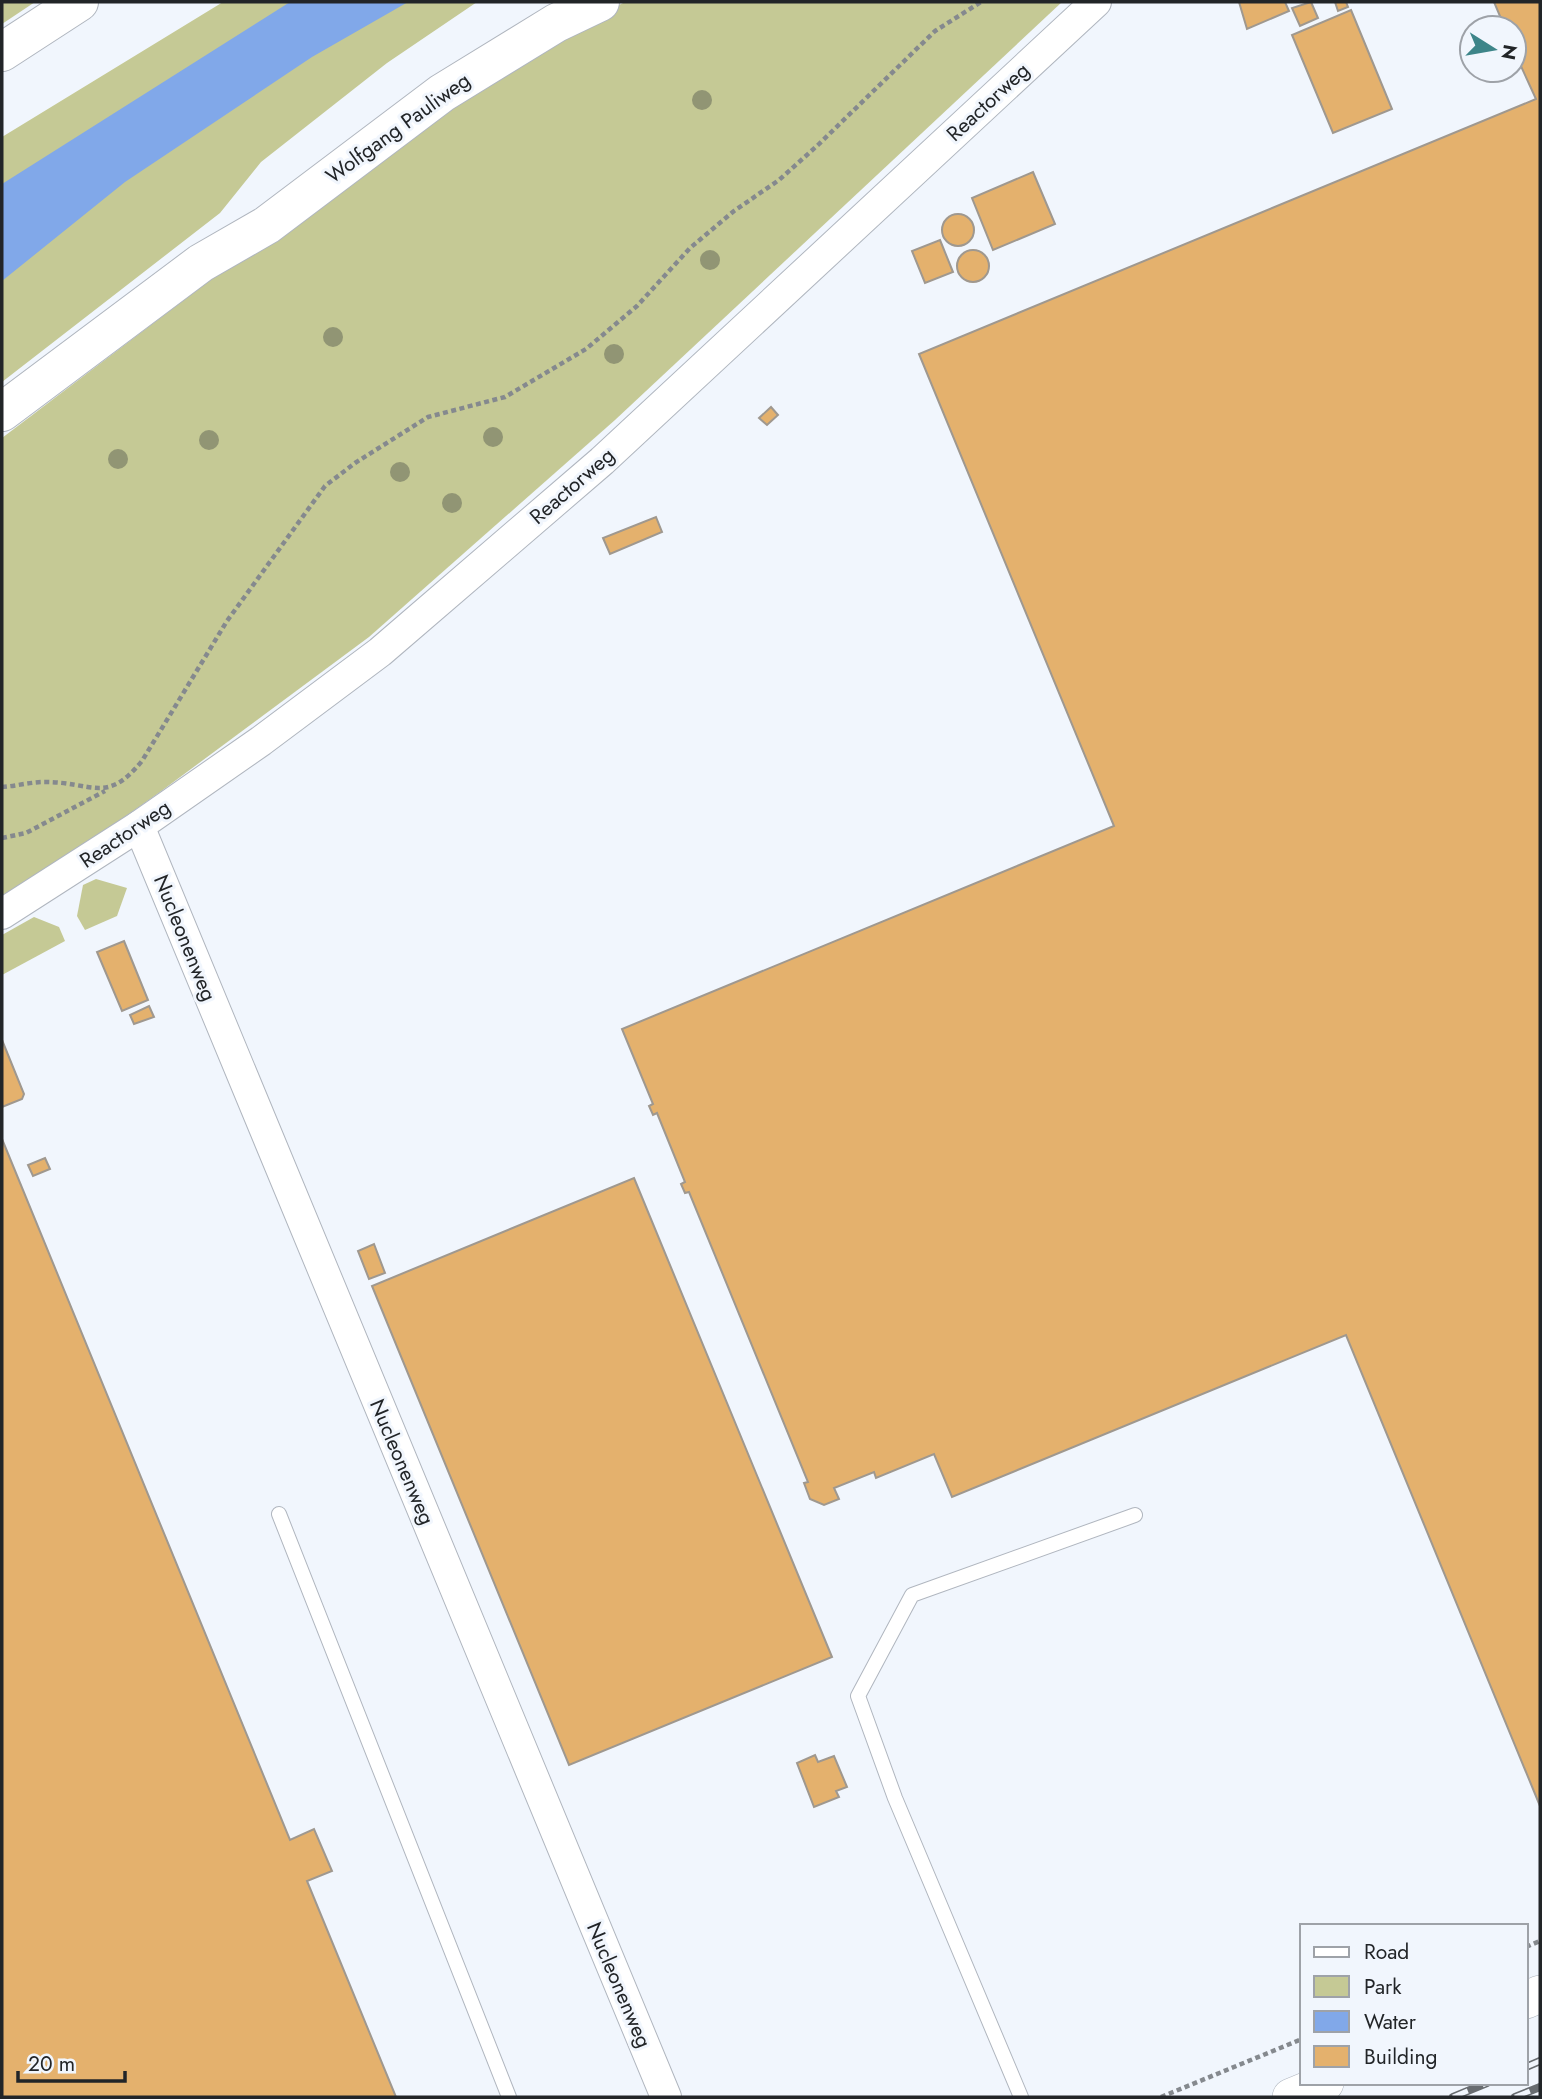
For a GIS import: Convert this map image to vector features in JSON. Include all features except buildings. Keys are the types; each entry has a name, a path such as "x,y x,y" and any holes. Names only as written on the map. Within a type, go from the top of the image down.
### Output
{"main road":[{"path":"2,52 79,2"},
{"name":"Wolfgang Pauliweg","path":"201,263 249,210 429,71 545,2"},
{"name":"Wolfgang Pauliweg","path":"2,412 201,263 267,225 442,93 556,23 600,2"}],"street":[{"name":"Reactorweg","path":"2,914 139,826 261,741 380,652 570,488 1096,2"},
{"name":"Nucleonenweg","path":"139,826 666,2097"},
{"path":"1291,2097 1320,2085"}],"lane":[{"path":"279,1514 509,2097"},
{"path":"1021,2097 895,1798 858,1696 912,1595 1135,1515"}],"path":[{"path":"2,838 26,833 127,780 142,761 227,621 325,486 355,463 428,417 505,397 586,349 637,306 690,248 734,211 779,180 818,145 935,31 981,2"},
{"path":"2,788 44,782 106,790 111,788"},
{"path":"1161,2097 1300,2040"}],"green space":[{"path":"2,2 35,2 2,24"},
{"path":"223,2 477,2 387,63 261,162 220,213 2,382 2,137"},
{"path":"625,2 1062,2 615,420 369,637 160,792 2,904 2,438 280,227 513,58"},
{"path":"96,879 127,888 117,916 85,930 77,916 83,885"},
{"path":"34,917 59,927 65,941 2,975 2,935"}],"water":[{"path":"290,2 408,2 312,57 125,182 2,281 2,184"}],"railway":[{"path":"1528,2066 1540,2061"},
{"path":"1453,2097 1482,2085"},
{"path":"1515,2097 1540,2087"}]}
